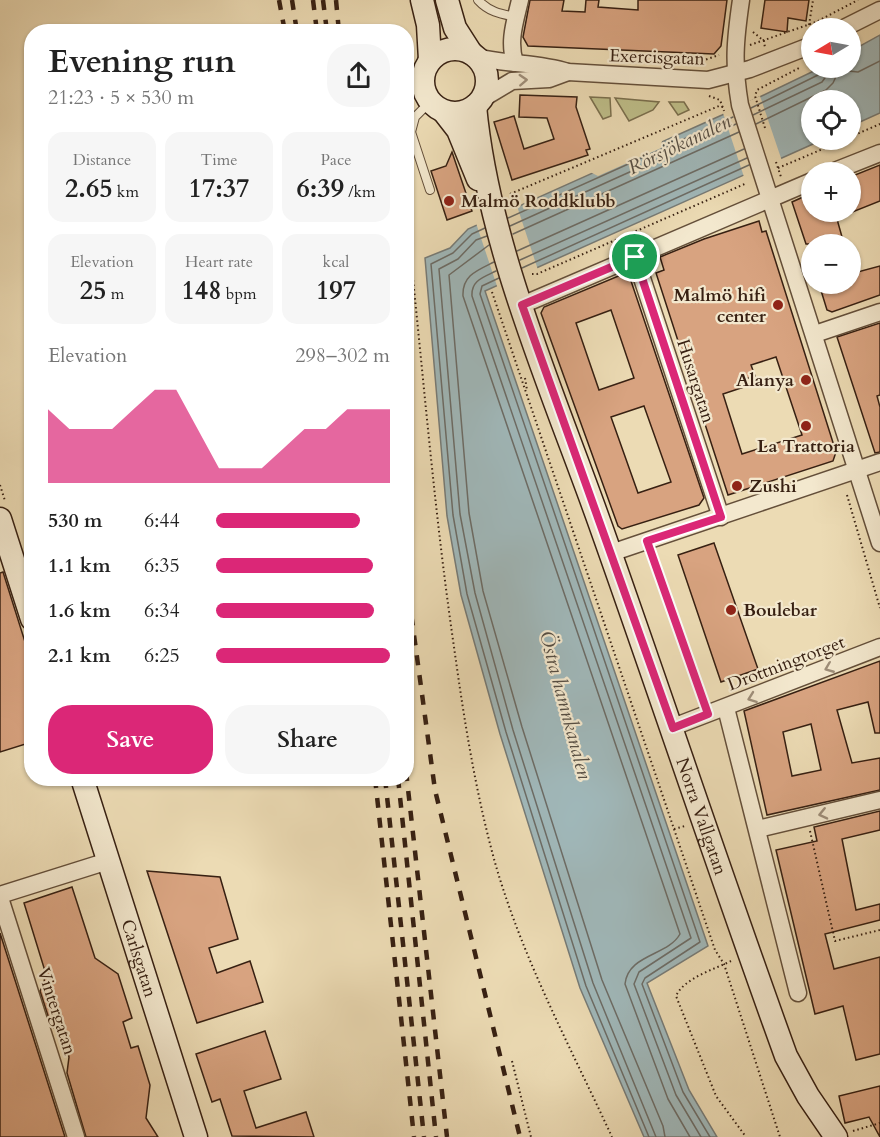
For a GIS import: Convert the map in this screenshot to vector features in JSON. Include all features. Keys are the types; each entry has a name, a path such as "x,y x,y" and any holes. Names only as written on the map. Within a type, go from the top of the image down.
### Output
{"main road":[{"path":"422,0 428,25 430,60 422,79 424,92 458,130 494,213"},
{"path":"447,0 455,28 474,55 487,81 478,103 494,213"},
{"path":"430,60 440,52 453,49 474,55"},
{"path":"437,107 461,113 478,103"},
{"name":"Norra Vallgatan","path":"494,213 523,287 611,553 786,1056 808,1096 843,1134"},
{"path":"0,519 24,594"},
{"name":"Carlsgatan","path":"85,786 196,1137"}],"street":[{"path":"741,0 734,50 734,74 748,102 770,169 772,198 815,334 850,472 880,543"},
{"path":"515,63 512,52 512,34 518,8"},
{"path":"861,20 880,10"},
{"name":"Exercisgatan","path":"474,55 515,63 548,65 568,72 708,80 734,74 801,49"},
{"name":"Exercisgatan","path":"478,103 512,81 549,79 568,72"},
{"path":"857,162 880,153"},
{"path":"523,287 635,257 801,186"},
{"name":"Husargatan","path":"635,257 721,517"},
{"path":"815,334 880,312"},
{"path":"611,553 880,462"},
{"name":"Drottningtorget","path":"673,728 880,647"},
{"path":"726,708 798,993"},
{"path":"758,830 880,800"},
{"path":"0,896 108,861"},
{"name":"Vintergatan","path":"0,896 76,1137"}],"lane":[{"path":"478,0 498,14 518,8"},
{"path":"414,123 437,107"},
{"path":"414,144 430,190"},
{"path":"647,541 708,714"}],"path":[{"path":"810,18 813,0"},
{"path":"823,18 858,0"},
{"path":"675,61 699,62 801,28"},
{"path":"748,102 760,87 801,67"},
{"path":"708,80 710,98 720,100 725,112"},
{"path":"508,195 723,107"},
{"path":"861,132 880,124"},
{"path":"770,169 818,150"},
{"path":"523,287 548,270 748,182"},
{"path":"492,291 715,950 724,964 780,1137"},
{"path":"414,294 434,495 472,768 494,860 511,912 554,1014 612,1137"},
{"path":"850,472 880,608"},
{"path":"590,581 597,578"},
{"path":"632,707 641,704"},
{"path":"807,818 835,941 880,930"},
{"path":"674,829 693,823"},
{"path":"739,957 691,981 679,989 676,996 716,1096 746,1137"},
{"path":"512,1061 531,1137"},
{"path":"843,1134 880,1123"}],"green space":[{"path":"590,97 610,98 611,116 603,119"},
{"path":"615,98 659,102 653,110 629,121"},
{"path":"669,102 684,102 689,110 678,115"}],"water":[{"path":"880,35 880,113 861,122 861,90 801,90 801,149 485,291 708,946 647,983 689,1090 717,1137 644,1137 580,988 500,734 461,595 447,516 425,258 450,248 468,229 801,77 861,78 861,45"}],"pier":[{"path":"760,96 782,161 744,177 723,113"},
{"path":"662,140 661,148 598,176 590,172"},
{"path":"517,206 538,270 498,289 476,223"}],"building":[{"path":"530,0 564,0 562,11 585,12 586,0 599,0 598,7 638,10 638,0 727,0 721,46 714,54 528,46 523,37"},
{"path":"765,0 809,0 806,18 801,18 801,20 788,18 787,32 761,28"},
{"path":"520,95 577,97 576,107 590,149 586,150 588,155 512,180 494,122 514,116 524,149 554,139 547,118 519,117"},
{"path":"452,152 472,211 447,220 431,171 446,166"},
{"path":"880,165 880,201 861,209 861,173"},
{"path":"801,198 801,222 838,222 841,234 803,234 792,202"},
{"path":"759,221 762,232 766,231 836,452 833,461 728,495 656,273 664,270 660,257 704,239","holes":["776,357 802,435 742,454 723,394 744,387 742,380 755,376 751,365"]},
{"path":"880,266 880,295 832,312 827,310 822,294 861,294 861,271"},
{"path":"628,272 704,498 699,505 622,529 618,526 541,313 544,307","holes":["611,310 634,378 599,390 576,323","644,406 671,482 638,493 611,417"]},
{"path":"880,323 880,395 877,396 880,407 880,452 875,453 837,337"},
{"path":"714,543 758,669 721,682 678,555"},
{"path":"3,572 24,639 24,744 0,752 0,573"},
{"path":"880,661 880,733 875,733 868,702 837,710 852,763 880,758 880,790 767,815 744,711","holes":["811,724 821,770 792,776 783,732"]},
{"path":"880,811 880,830 842,839 856,910 880,904 880,920 825,934 834,969 880,957 880,1054 856,1060 843,1006 815,1014 776,850 817,841 814,827"},
{"path":"147,871 220,877 238,939 209,948 217,973 250,961 263,1002 197,1023"},
{"path":"72,887 95,958 118,974 132,1018 123,1022 131,1048 138,1046 150,1085 146,1118 158,1137 86,1137 67,1073 69,1057 64,1038 51,1025 40,991 44,984 45,971 24,903"},
{"path":"0,933 65,1137 0,1137"},
{"path":"265,1031 281,1079 244,1091 256,1128 306,1112 314,1137 232,1136 220,1099 212,1102 196,1054"},
{"path":"880,1086 880,1137 869,1117 845,1123 839,1096"}],"railway":[{"path":"279,0 284,24"},
{"path":"292,0 296,24"},
{"path":"313,0 316,24"},
{"path":"323,0 326,24"},
{"path":"336,0 338,24"},
{"path":"414,635 435,790 520,1137"},
{"path":"376,786 414,1137"},
{"path":"386,786 424,1137"},
{"path":"399,786 436,1137"},
{"path":"408,786 447,1137"}],"place":[{"name":"Malmö Roddklubb","path":"449,201"},
{"name":"Malmö hifi center","path":"778,305"},
{"name":"Alanya","path":"806,380"},
{"name":"La Trattoria","path":"806,426"},
{"name":"Zushi","path":"737,486"},
{"name":"Boulebar","path":"731,610"}],"route":[{"path":"635,257 721,517 647,541 708,714 673,728 522,305 635,257"}],"water label":[{"name":"Rörsjökanalen","path":"679,144"},
{"name":"Östra hamnkanalen","path":"566,705"}]}
